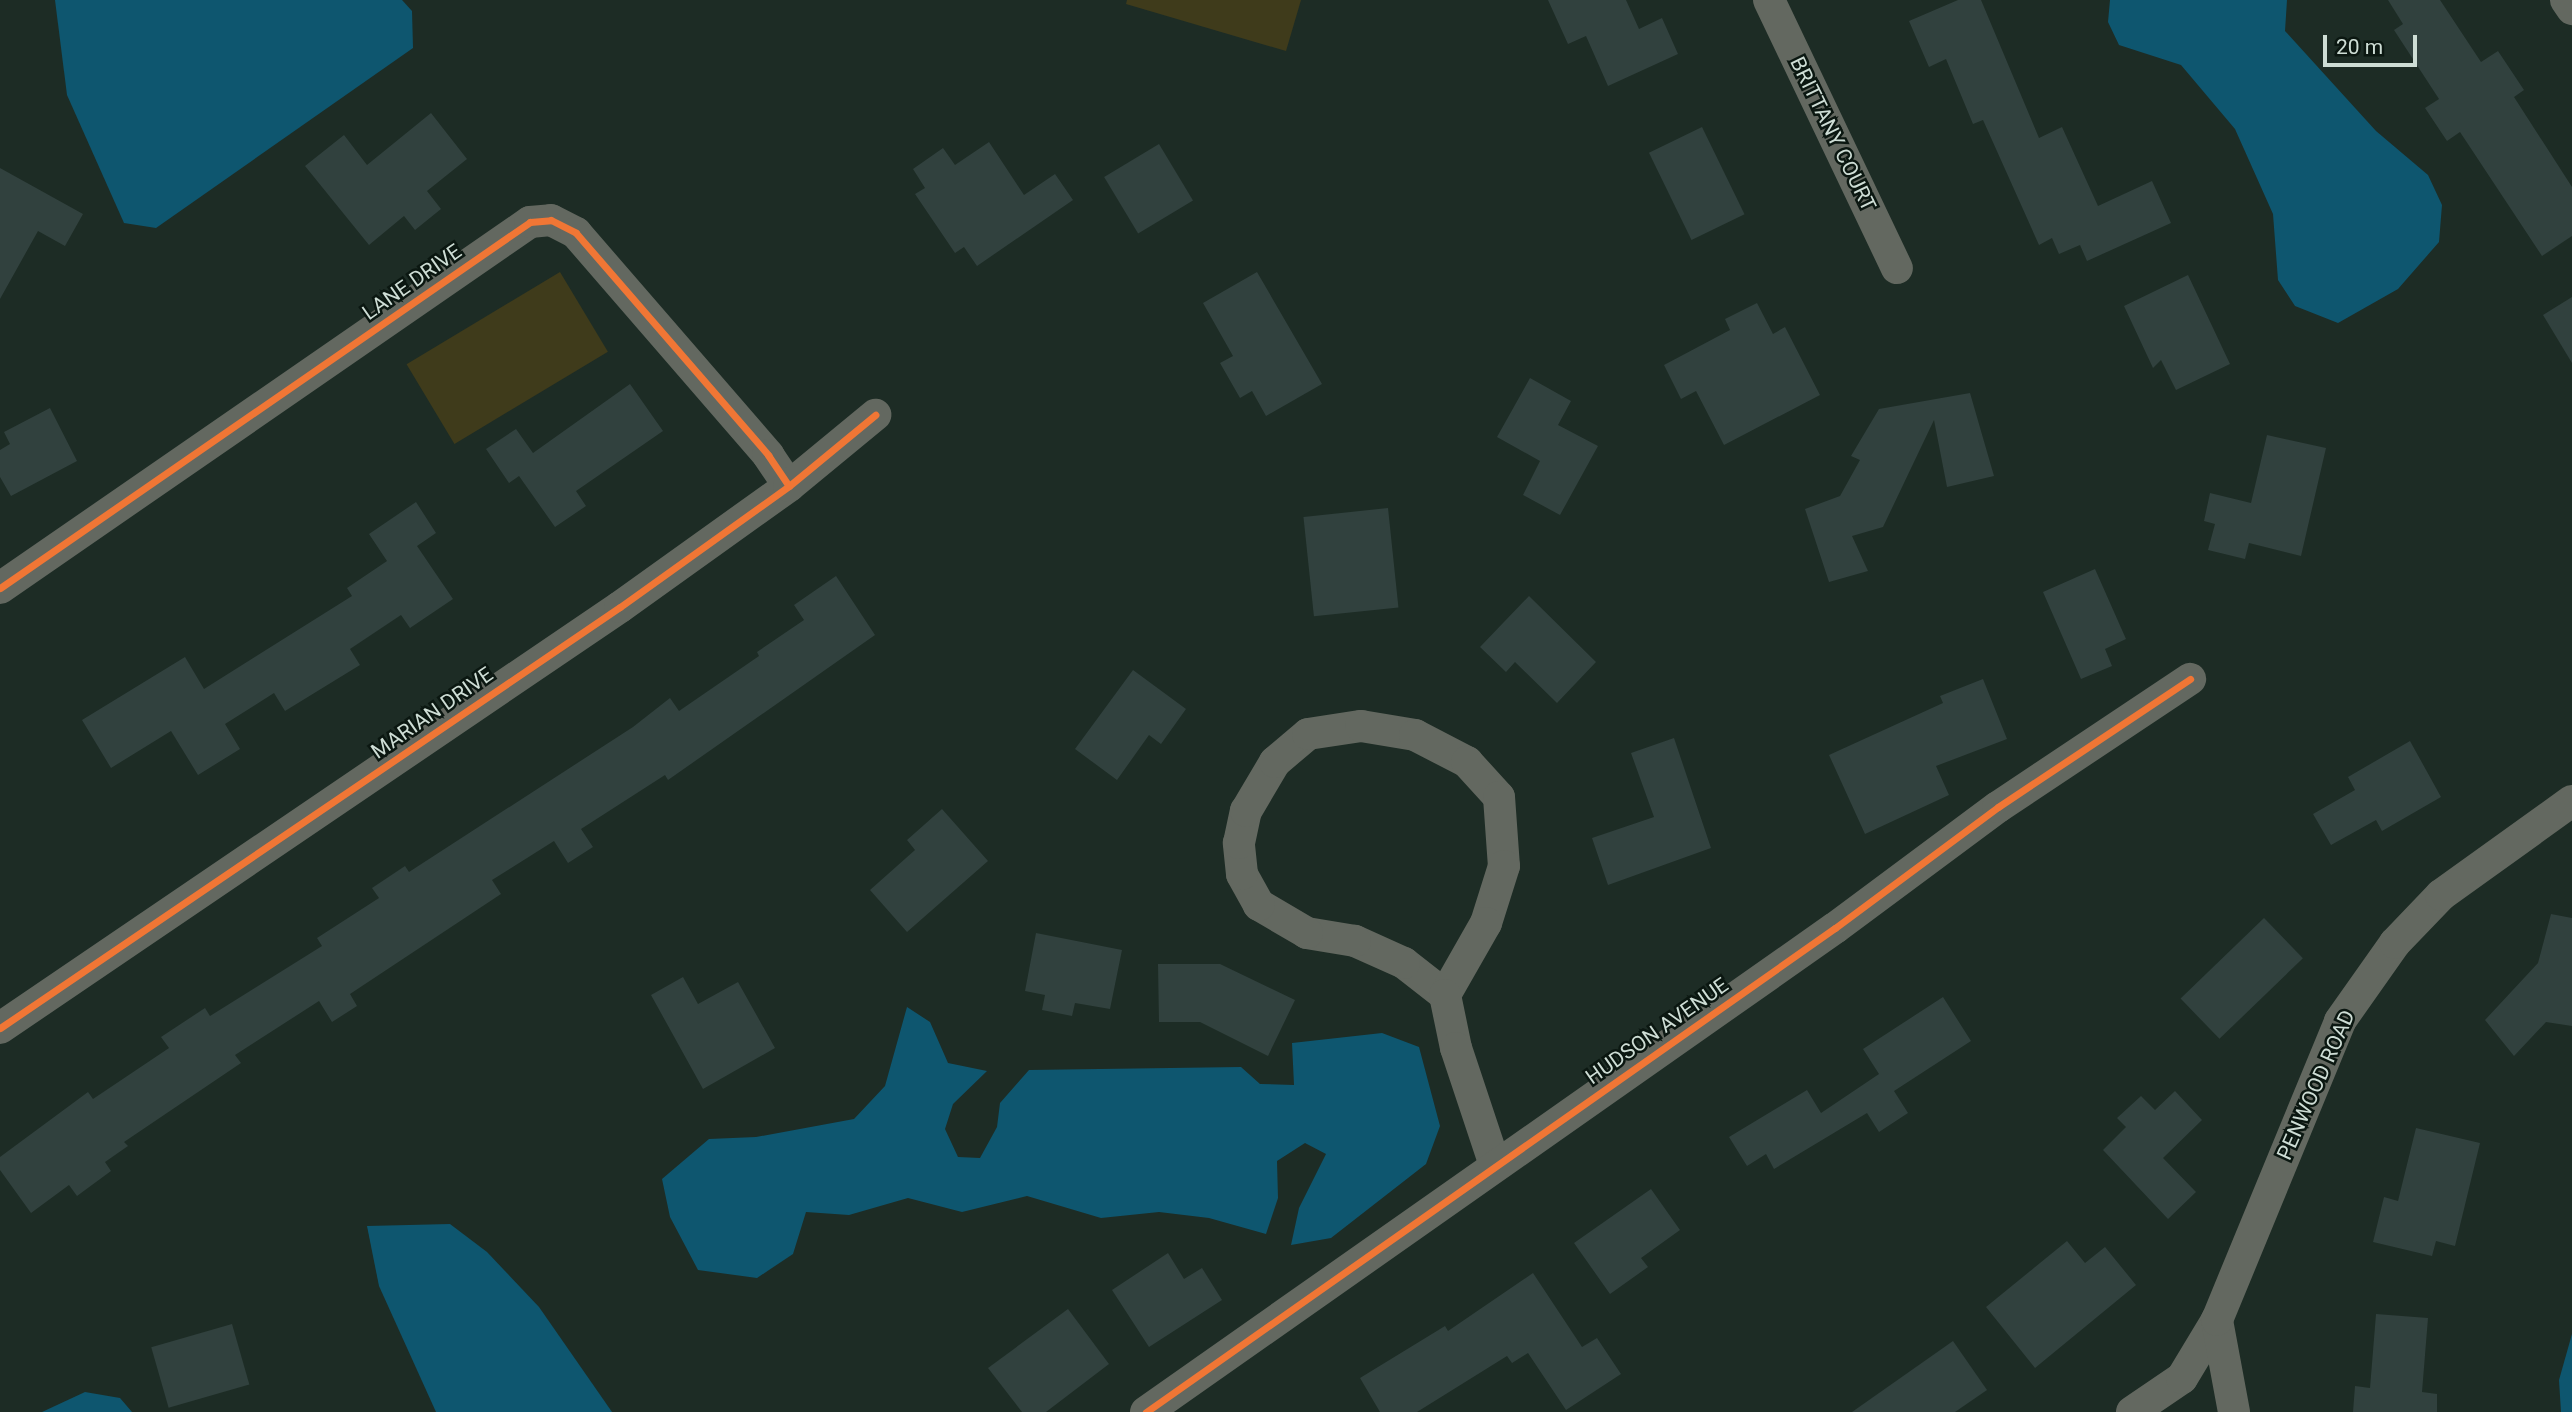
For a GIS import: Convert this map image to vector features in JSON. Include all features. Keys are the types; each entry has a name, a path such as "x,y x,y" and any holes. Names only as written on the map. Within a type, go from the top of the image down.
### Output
{"street":[{"name":"BRITTANY COURT","path":"1769,0 1897,268"},
{"path":"2566,0 2572,9"},
{"name":"LANE DRIVE","path":"0,588 530,222 551,220 576,233 768,455 789,486"},
{"name":"MARIAN DRIVE","path":"0,1028 620,607 789,486 875,415"},
{"name":"HUDSON AVENUE","path":"1146,1412 1835,928 1998,807 2190,679"},
{"path":"1445,995 1486,923 1504,866 1499,797 1467,761 1415,735 1361,726 1308,734 1275,762 1246,811 1239,843 1242,874 1259,905 1307,933 1355,941 1404,963 1445,995 1456,1048 1495,1165"},
{"name":"PENWOOD ROAD","path":"2132,1412 2182,1378 2217,1320 2340,1021 2395,943 2441,895 2572,801"},
{"path":"2217,1320 2234,1412"}],"shaded area":[{"path":"1127,0 1301,0 1286,51 1126,4"},
{"path":"560,272 608,352 454,444 407,364"}],"water":[{"path":"55,0 402,0 412,11 413,48 156,228 124,223 67,95"},
{"path":"2110,0 2287,0 2285,31 2376,131 2428,175 2442,205 2439,242 2398,289 2338,323 2295,306 2278,280 2273,214 2235,129 2181,65 2119,45 2108,22"},
{"path":"907,1007 930,1022 948,1063 987,1071 953,1104 945,1129 958,1157 980,1158 997,1127 1000,1103 1029,1070 1241,1067 1260,1084 1294,1085 1292,1043 1382,1033 1419,1047 1440,1126 1426,1164 1331,1238 1291,1245 1299,1208 1326,1154 1305,1143 1277,1161 1278,1198 1266,1234 1209,1218 1159,1212 1101,1218 1027,1196 962,1212 908,1198 849,1215 806,1212 793,1254 757,1278 698,1270 670,1217 662,1179 709,1139 756,1137 854,1119 885,1086"},
{"path":"450,1224 487,1252 539,1307 612,1412 436,1412 379,1286 367,1226"},
{"path":"2572,1334 2572,1412 2561,1412 2559,1380"},
{"path":"85,1392 120,1398 132,1412 42,1412"}],"building":[{"path":"1548,0 1626,0 1639,29 1662,18 1678,54 1608,86 1586,36 1568,44"},
{"path":"1958,0 1981,0 2039,138 2062,127 2098,206 2152,181 2171,223 2087,261 2080,245 2059,254 2052,238 2039,245 1983,120 1973,124 1946,59 1929,67 1909,21"},
{"path":"2388,0 2440,0 2481,62 2498,51 2524,90 2514,97 2572,187 2572,236 2542,256 2460,132 2447,141 2425,108 2439,99 2394,30 2403,24"},
{"path":"431,113 467,159 427,191 441,209 415,230 404,216 369,245 305,166 344,135 367,165"},
{"path":"1702,127 1745,214 1691,240 1649,153"},
{"path":"989,142 1024,195 1055,174 1073,200 977,266 964,247 955,253 915,194 925,188 913,169 943,148 955,165"},
{"path":"1159,144 1193,201 1138,234 1104,177"},
{"path":"0,168 83,214 65,246 38,231 0,299"},
{"path":"1257,272 1322,384 1266,416 1252,391 1240,398 1220,363 1233,356 1203,303"},
{"path":"2188,275 2230,364 2176,390 2161,360 2153,368 2124,306"},
{"path":"2572,297 2572,363 2543,315"},
{"path":"1757,303 1773,334 1785,327 1820,395 1724,445 1696,391 1681,399 1664,365 1730,330 1725,319"},
{"path":"1530,378 1571,401 1558,425 1598,446 1560,515 1523,495 1540,461 1497,437"},
{"path":"630,384 663,431 576,491 586,506 555,527 519,476 509,483 486,449 516,429 533,453"},
{"path":"1970,393 1994,476 1947,487 1934,420 1883,527 1852,536 1868,571 1829,582 1805,509 1840,496 1860,460 1851,456 1879,409"},
{"path":"50,408 77,461 11,496 0,477 0,450 10,444 4,432"},
{"path":"2267,435 2326,448 2301,556 2249,543 2245,559 2208,550 2215,524 2204,521 2210,493 2251,503"},
{"path":"416,502 436,533 417,546 453,599 410,628 401,615 350,649 360,665 285,711 274,693 225,724 240,749 198,775 171,731 111,768 82,720 185,657 204,689 352,596 347,588 387,561 369,534"},
{"path":"1388,508 1398,607 1314,616 1303,517"},
{"path":"2095,569 2126,639 2105,649 2112,666 2081,679 2043,592"},
{"path":"836,576 875,635 668,780 665,775 581,829 593,847 568,863 554,841 492,880 501,894 350,994 357,1006 332,1022 319,1001 235,1055 241,1063 124,1142 128,1146 105,1162 111,1171 77,1196 69,1185 31,1213 0,1170 0,1157 88,1092 93,1099 169,1048 161,1037 205,1008 210,1016 322,946 317,938 379,898 372,888 405,866 409,872 633,727 670,698 679,711 759,656 757,652 804,620 794,605"},
{"path":"1529,596 1596,662 1557,703 1515,662 1506,672 1480,647"},
{"path":"1133,670 1186,709 1161,744 1149,735 1117,780 1075,749"},
{"path":"1983,679 2007,739 1936,766 1949,795 1865,834 1829,755 1943,703 1940,696"},
{"path":"1674,738 1711,848 1608,885 1592,838 1654,817 1631,753"},
{"path":"2410,741 2441,797 2382,831 2376,820 2331,845 2313,814 2355,790 2348,777"},
{"path":"942,809 988,861 907,932 870,890 915,850 907,840"},
{"path":"2551,914 2572,918 2572,1026 2546,1022 2514,1056 2485,1020 2538,963"},
{"path":"2264,918 2303,958 2219,1039 2181,999"},
{"path":"1036,933 1122,950 1110,1009 1075,1003 1072,1016 1042,1010 1045,995 1025,991"},
{"path":"1158,964 1220,964 1295,1000 1268,1056 1200,1022 1159,1022"},
{"path":"683,977 698,1004 738,982 775,1048 703,1089 651,995"},
{"path":"1943,997 1971,1041 1894,1091 1908,1113 1879,1132 1867,1113 1774,1169 1766,1154 1747,1166 1729,1137 1807,1090 1821,1113 1879,1074 1863,1049"},
{"path":"2175,1091 2202,1120 2163,1158 2196,1192 2168,1219 2103,1150 2126,1127 2117,1118 2141,1096 2155,1110"},
{"path":"2416,1128 2480,1143 2455,1246 2436,1241 2432,1256 2373,1242 2384,1197 2398,1201"},
{"path":"1651,1189 1680,1230 1641,1258 1648,1267 1610,1294 1574,1243"},
{"path":"2067,1241 2085,1263 2105,1247 2136,1285 2035,1368 1986,1307"},
{"path":"1168,1253 1184,1279 1202,1268 1222,1300 1149,1347 1112,1290"},
{"path":"1533,1273 1582,1347 1597,1338 1621,1374 1566,1410 1528,1353 1512,1363 1507,1356 1417,1412 1380,1412 1360,1378 1445,1326 1448,1331"},
{"path":"1068,1309 1109,1364 1046,1412 1022,1412 988,1368"},
{"path":"2376,1314 2428,1318 2422,1392 2437,1394 2437,1412 2353,1412 2355,1386 2370,1388"},
{"path":"232,1324 249,1385 169,1408 151,1347"},
{"path":"1953,1341 1987,1390 1955,1412 1852,1412"}],"cycle path":[{"path":"0,588 530,222 551,220 576,233 768,455 789,486"},
{"path":"0,1028 620,607 789,486 875,415"},
{"path":"1146,1412 1835,928 1998,807 2190,679"}]}
